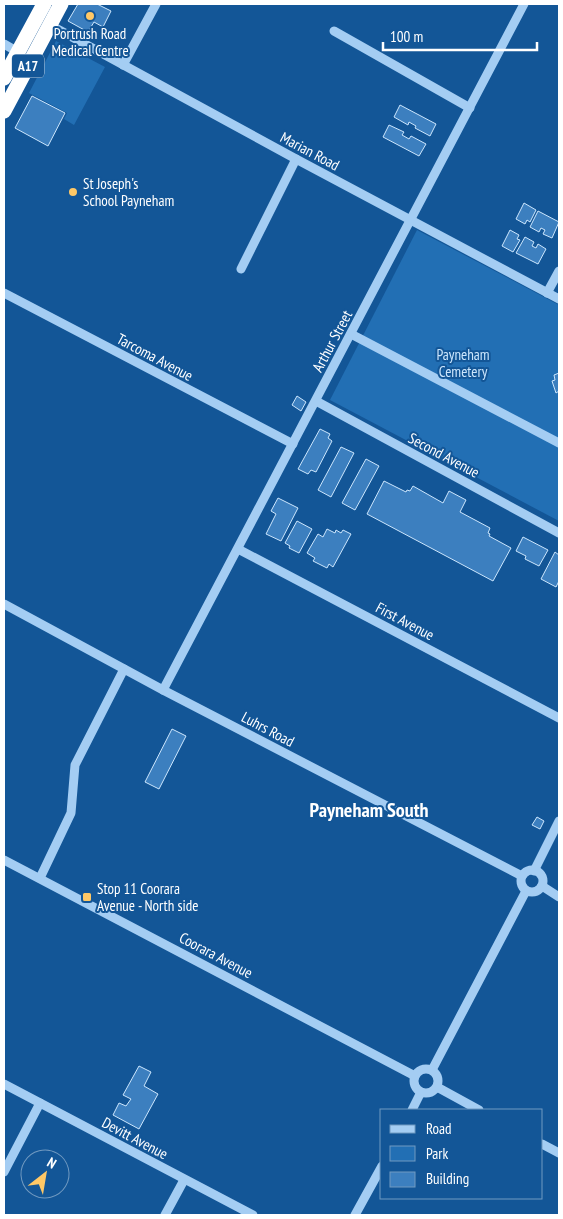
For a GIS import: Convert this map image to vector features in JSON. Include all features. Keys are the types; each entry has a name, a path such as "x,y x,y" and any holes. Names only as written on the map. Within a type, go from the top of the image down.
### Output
{"highway":[{"name":"A17","path":"4,78 44,4"},
{"name":"A17","path":"4,111 61,4"}],"street":[{"path":"123,65 156,4"},
{"name":"Arthur Street","path":"163,690 524,4"},
{"name":"Marian Road","path":"50,25 559,299"},
{"path":"334,30 470,108"},
{"path":"4,44 18,52"},
{"path":"241,269 296,159"},
{"path":"547,293 559,271"},
{"name":"Tarcoma Avenue","path":"4,293 293,444"},
{"path":"351,334 559,443"},
{"name":"Second Avenue","path":"316,401 559,532"},
{"name":"First Avenue","path":"238,549 559,718"},
{"name":"Luhrs Road","path":"4,604 163,690 522,876"},
{"path":"40,878 71,814 75,765 124,669"},
{"path":"534,870 559,821"},
{"name":"Coorara Avenue","path":"4,860 415,1076"},
{"path":"534,870 541,875 542,886 536,892 526,891 521,885 522,876 527,871 534,870"},
{"path":"542,886 559,897"},
{"path":"432,1070 526,891"},
{"path":"423,1069 432,1070 438,1078 437,1087 429,1093 421,1092 414,1084 415,1076 423,1069"},
{"name":"Devitt Avenue","path":"4,1084 253,1215"},
{"path":"437,1087 477,1109"},
{"path":"412,1109 421,1092"},
{"path":"4,1172 40,1103"},
{"path":"543,1145 559,1153"},
{"path":"356,1215 380,1170"},
{"path":"165,1215 184,1180"}],"green space":[{"path":"56,41 105,67 74,125 64,119 67,113 29,93"},
{"name":"Payneham Cemetery","path":"417,230 559,305 559,521 330,400"}],"building":[{"name":"Portrush Road Medical Centre","path":"78,4 97,4 111,11 103,27 94,22 88,32 68,21"},
{"path":"32,96 65,113 48,146 15,128"},
{"path":"400,105 436,124 430,136 415,128 416,126 409,122 408,125 394,117"},
{"path":"389,125 404,132 402,135 409,139 411,136 426,144 419,156 383,137"},
{"path":"524,203 536,210 530,222 527,220 525,224 516,219"},
{"path":"538,211 559,222 552,238 543,234 545,230 541,228 539,232 530,227"},
{"path":"510,230 519,235 517,239 520,240 513,252 502,246"},
{"path":"525,237 534,242 532,246 536,248 538,244 546,249 538,264 516,253"},
{"path":"559,373 559,391 556,393 552,381 555,380 554,375"},
{"path":"297,396 306,402 301,411 292,405"},
{"path":"320,429 330,434 328,438 332,441 316,472 311,470 308,474 298,469"},
{"path":"341,447 354,453 331,497 318,490"},
{"path":"366,459 379,466 355,510 342,503"},
{"path":"384,481 406,492 407,490 410,491 413,486 443,503 449,491 466,500 460,512 490,528 489,536 511,548 493,581 367,514"},
{"path":"278,498 298,508 281,541 266,534 276,514 271,511"},
{"path":"297,521 312,529 299,553 289,548 290,546 285,543"},
{"path":"327,529 335,533 336,530 341,533 343,530 351,534 333,567 329,564 327,568 313,561 315,558 307,553 318,534 323,537"},
{"path":"523,537 548,550 539,566 525,559 526,556 516,551"},
{"path":"555,552 559,555 559,581 556,587 541,579"},
{"path":"172,729 186,736 159,789 145,782"},
{"path":"537,817 544,821 540,829 532,825"},
{"path":"139,1066 151,1072 144,1086 158,1094 139,1129 113,1115 119,1103 126,1106 131,1099 123,1095"}],"place":[{"name":"Portrush Road Medical Centre","path":"90,16"},
{"name":"St Joseph's School Payneham","path":"73,192"},
{"name":"Stop 11 Coorara Avenue - North side","path":"87,897"}],"district":[{"name":"Payneham South","path":"369,810"}]}
